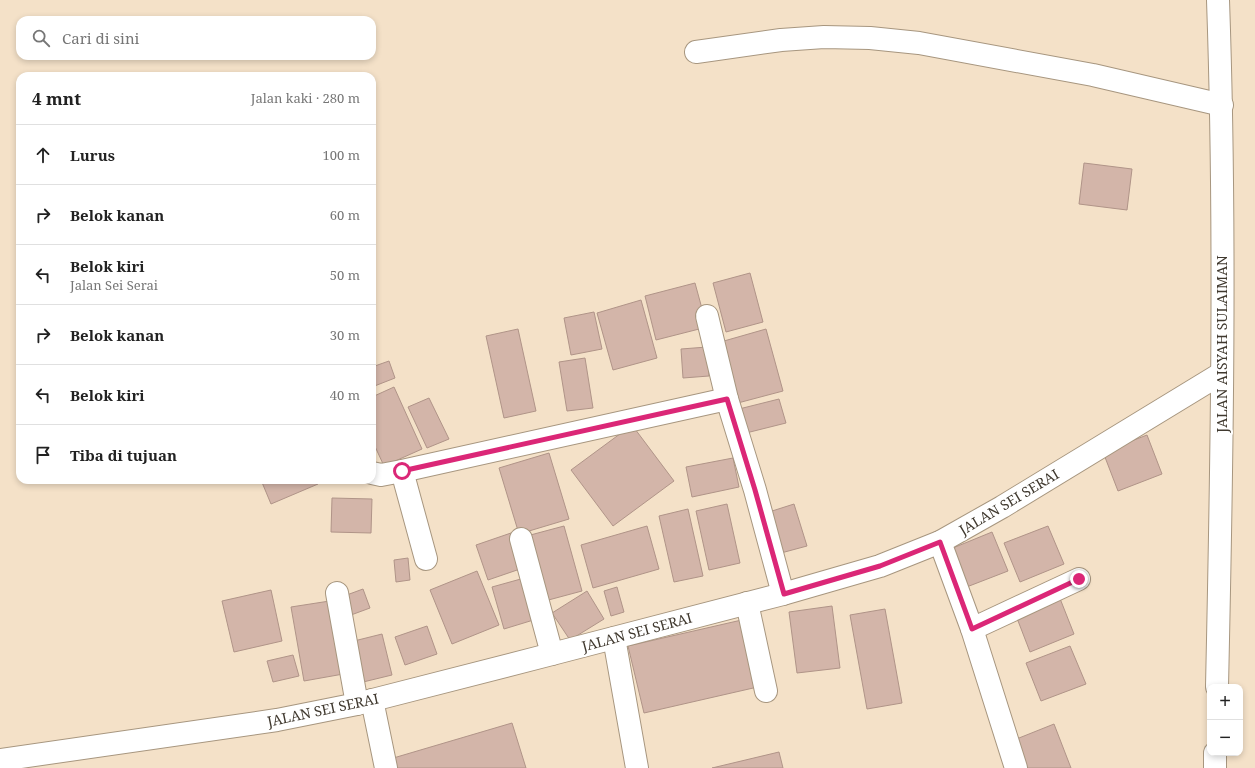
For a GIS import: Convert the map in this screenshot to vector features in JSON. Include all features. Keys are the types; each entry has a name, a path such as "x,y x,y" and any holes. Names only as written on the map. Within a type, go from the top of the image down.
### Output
{"main road":[{"name":"JALAN AISYAH SULAIMAN","path":"1217,684 1221,528 1222,373 1222,105 1218,0"},
{"path":"696,52 781,40 824,37 870,38 919,43 1093,75 1222,105"},
{"path":"707,316 727,399 755,490 784,594"},
{"name":"JALAN SEI SERAI","path":"2,762 277,720 365,702 784,594 880,566 940,542 1009,503 1222,373"},
{"path":"376,474 381,475 402,471 727,399"},
{"path":"402,471 426,559"},
{"path":"521,539 552,654"},
{"path":"940,542 972,629 1016,768"},
{"path":"972,629 1079,579"},
{"path":"337,593 365,702 386,768"},
{"path":"747,603 766,690"},
{"path":"614,638 637,768"},
{"path":"1215,756 1215,768"}],"building":[{"path":"1084,163 1132,169 1127,210 1079,204"},
{"path":"750,273 763,322 726,332 713,283"},
{"path":"695,283 707,327 656,340 645,296"},
{"path":"641,300 657,358 613,370 597,313"},
{"path":"594,312 602,349 571,355 564,318"},
{"path":"518,329 536,411 504,418 486,336"},
{"path":"766,329 783,391 734,404 717,343"},
{"path":"707,347 709,376 683,378 681,349"},
{"path":"585,358 593,408 567,411 559,362"},
{"path":"389,361 395,378 376,385 376,366"},
{"path":"394,387 422,449 384,466 376,449 376,395"},
{"path":"429,398 449,439 427,448 408,407"},
{"path":"779,399 786,423 746,433 739,409"},
{"path":"632,425 674,481 613,526 571,470"},
{"path":"1147,435 1162,474 1118,491 1103,452"},
{"path":"549,453 569,519 519,534 499,468"},
{"path":"733,458 739,487 692,497 686,467"},
{"path":"263,484 318,484 271,504"},
{"path":"332,498 372,499 371,533 331,532"},
{"path":"727,504 740,563 709,570 696,511"},
{"path":"794,504 807,546 781,553 769,512"},
{"path":"688,509 703,576 674,582 659,516"},
{"path":"564,526 582,591 541,602 523,537"},
{"path":"647,526 659,569 593,588 581,545"},
{"path":"1048,526 1064,564 1020,582 1004,543"},
{"path":"992,532 1008,571 964,588 948,550"},
{"path":"511,533 523,568 488,580 476,545"},
{"path":"408,558 410,580 396,582 394,560"},
{"path":"477,571 499,625 452,644 430,590"},
{"path":"528,577 540,618 504,629 492,587"},
{"path":"617,587 624,612 611,616 604,591"},
{"path":"363,589 370,608 351,615 344,596"},
{"path":"271,590 282,641 234,652 222,601"},
{"path":"587,591 604,619 570,640 552,613"},
{"path":"1059,596 1074,634 1030,652 1015,613"},
{"path":"336,600 349,673 304,681 291,607"},
{"path":"832,606 840,668 797,673 789,612"},
{"path":"885,609 902,703 867,709 850,615"},
{"path":"746,619 762,686 644,713 628,646"},
{"path":"427,626 437,654 405,665 395,637"},
{"path":"382,634 392,675 359,683 350,642"},
{"path":"1070,646 1086,684 1041,701 1026,663"},
{"path":"293,655 299,676 273,682 267,661"},
{"path":"512,723 526,768 392,768 390,759"},
{"path":"1054,724 1071,768 1020,768 1009,742"},
{"path":"779,752 783,768 712,768"}],"route":[{"path":"402,471 727,399 755,490 784,594 880,566 940,542 972,629 1079,579"}]}
